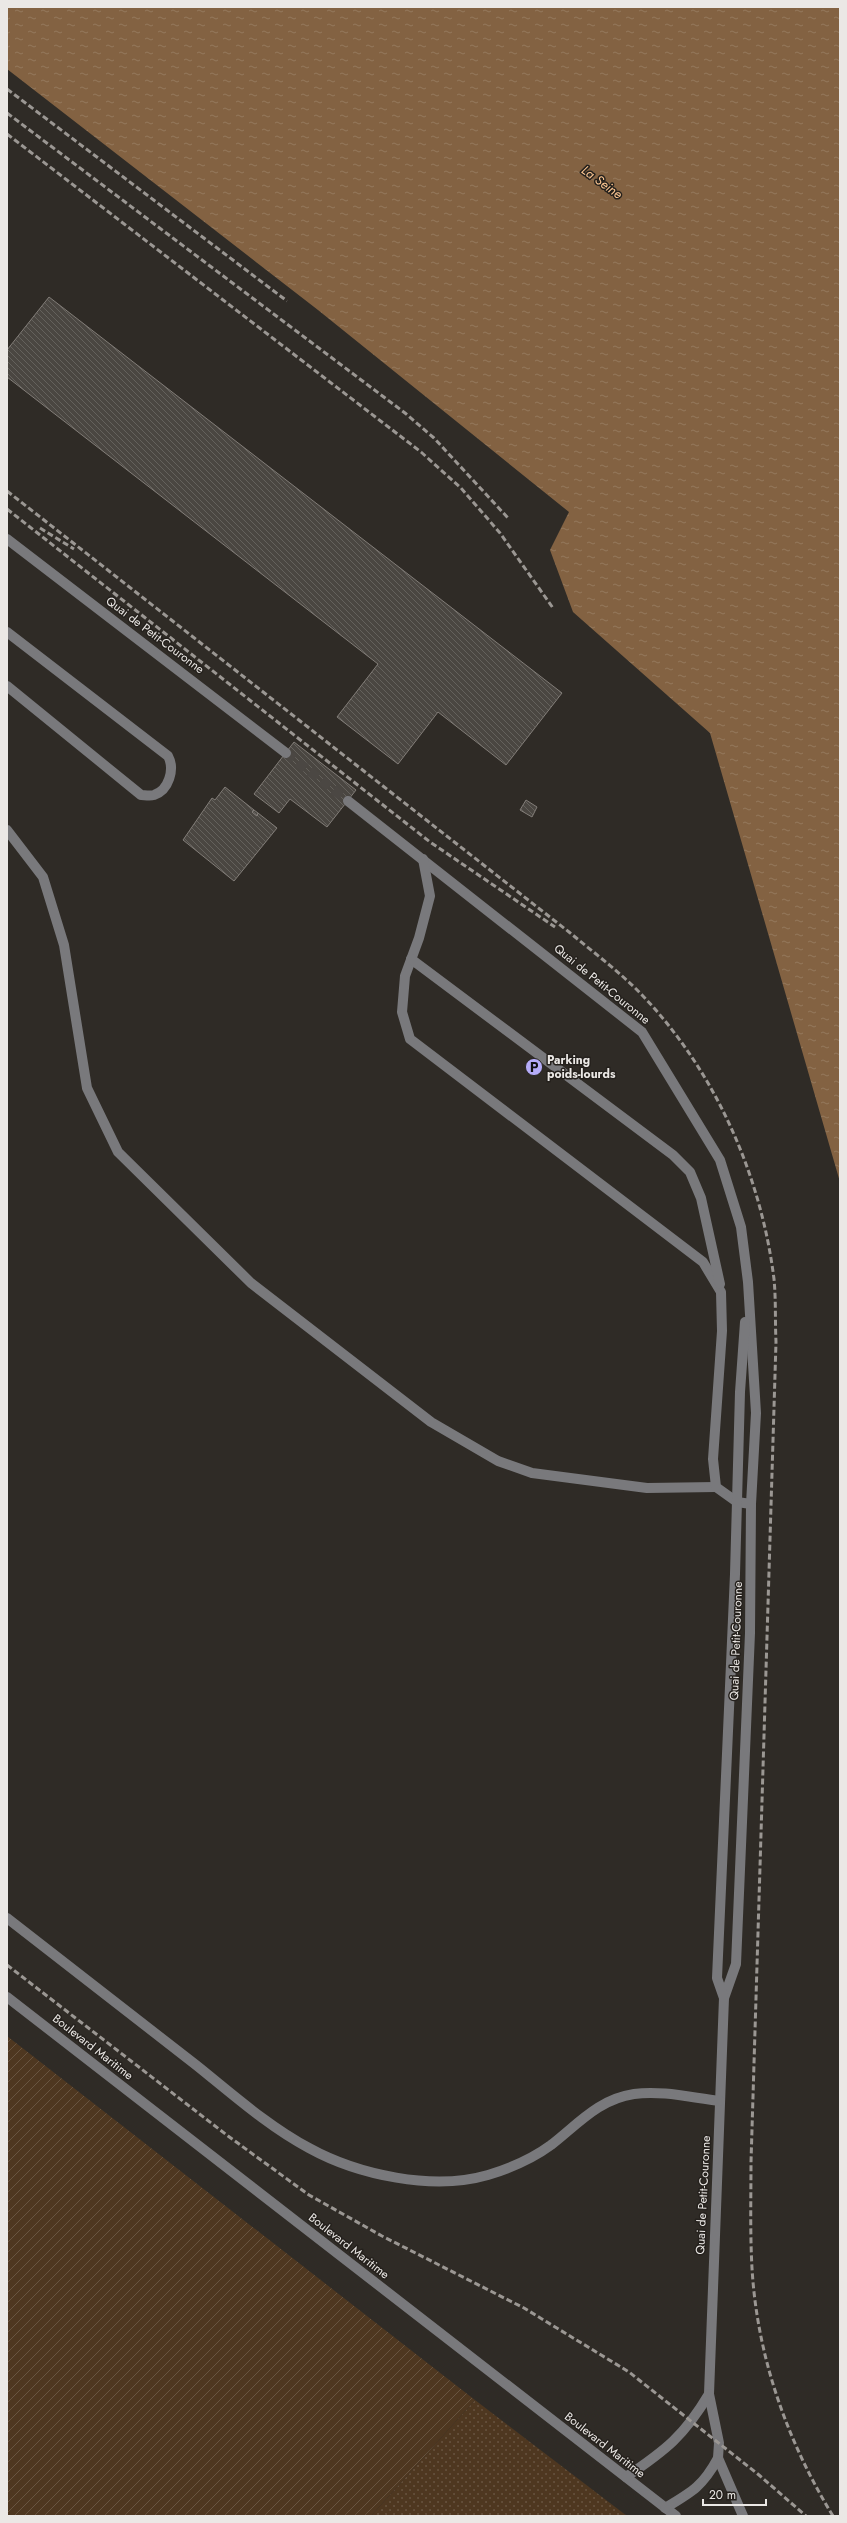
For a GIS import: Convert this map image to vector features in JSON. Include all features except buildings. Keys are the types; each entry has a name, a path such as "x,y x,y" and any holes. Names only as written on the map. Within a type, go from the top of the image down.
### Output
{"street":[{"name":"Quai de Petit-Couronne","path":"7,539 286,753"},
{"path":"7,632 168,756 172,762 167,785 154,795 141,795 7,686"},
{"name":"Quai de Petit-Couronne","path":"348,801 642,1032 720,1160 741,1227 748,1282 756,1413 751,1504 750,1633 736,1964 724,1998 709,2394 719,2443 718,2458 707,2479 690,2494 666,2508"},
{"path":"7,830 43,877 64,945 87,1088 118,1152 251,1283 431,1422 498,1462 532,1473 647,1488 716,1487 737,1502 751,1504"},
{"path":"424,860 430,896 419,938 405,976 402,1012 410,1039 703,1262 721,1292"},
{"path":"411,959 673,1155 690,1172 701,1198 721,1292 722,1331 713,1459 716,1487"},
{"name":"Quai de Petit-Couronne","path":"724,1998 717,1978 737,1502 740,1392 748,1282"},
{"path":"7,1918 254,2111 308,2148 350,2167 395,2178 446,2181 485,2176 516,2166 539,2152 582,2118 608,2101 634,2094 657,2094 720,2101"},
{"name":"Boulevard Maritime","path":"7,1996 676,2516"},
{"name":"Quai de Petit-Couronne","path":"626,2478 665,2451 693,2421 709,2394"},
{"name":"Quai de Petit-Couronne","path":"718,2458 743,2516"}],"shaded area":[{"path":"7,2036 475,2400 371,2516 7,2516"},
{"path":"475,2400 627,2516 371,2516"}],"water":[{"name":"La Seine","path":"7,7 840,7 840,1182 710,733 573,612 550,550 569,512 318,310 7,69"}],"tunnel":[{"path":"286,753 348,801"}],"railway":[{"path":"7,89 287,301"},
{"path":"7,113 405,413 434,438 508,518"},
{"path":"7,134 421,452 461,488 500,533 553,608"},
{"path":"7,491 569,932 625,978 668,1025 692,1057 730,1126 746,1163 768,1240 774,1279 776,1342 751,2162 752,2268 760,2333 777,2397 788,2428 802,2458 833,2516"},
{"path":"7,509 430,842 555,927"},
{"path":"40,528 74,549"},
{"path":"7,1965 228,2136 309,2195 382,2236 524,2308 629,2372 759,2475 806,2516"}],"place":[{"name":"Parking poids-lourds","path":"534,1067"}]}
